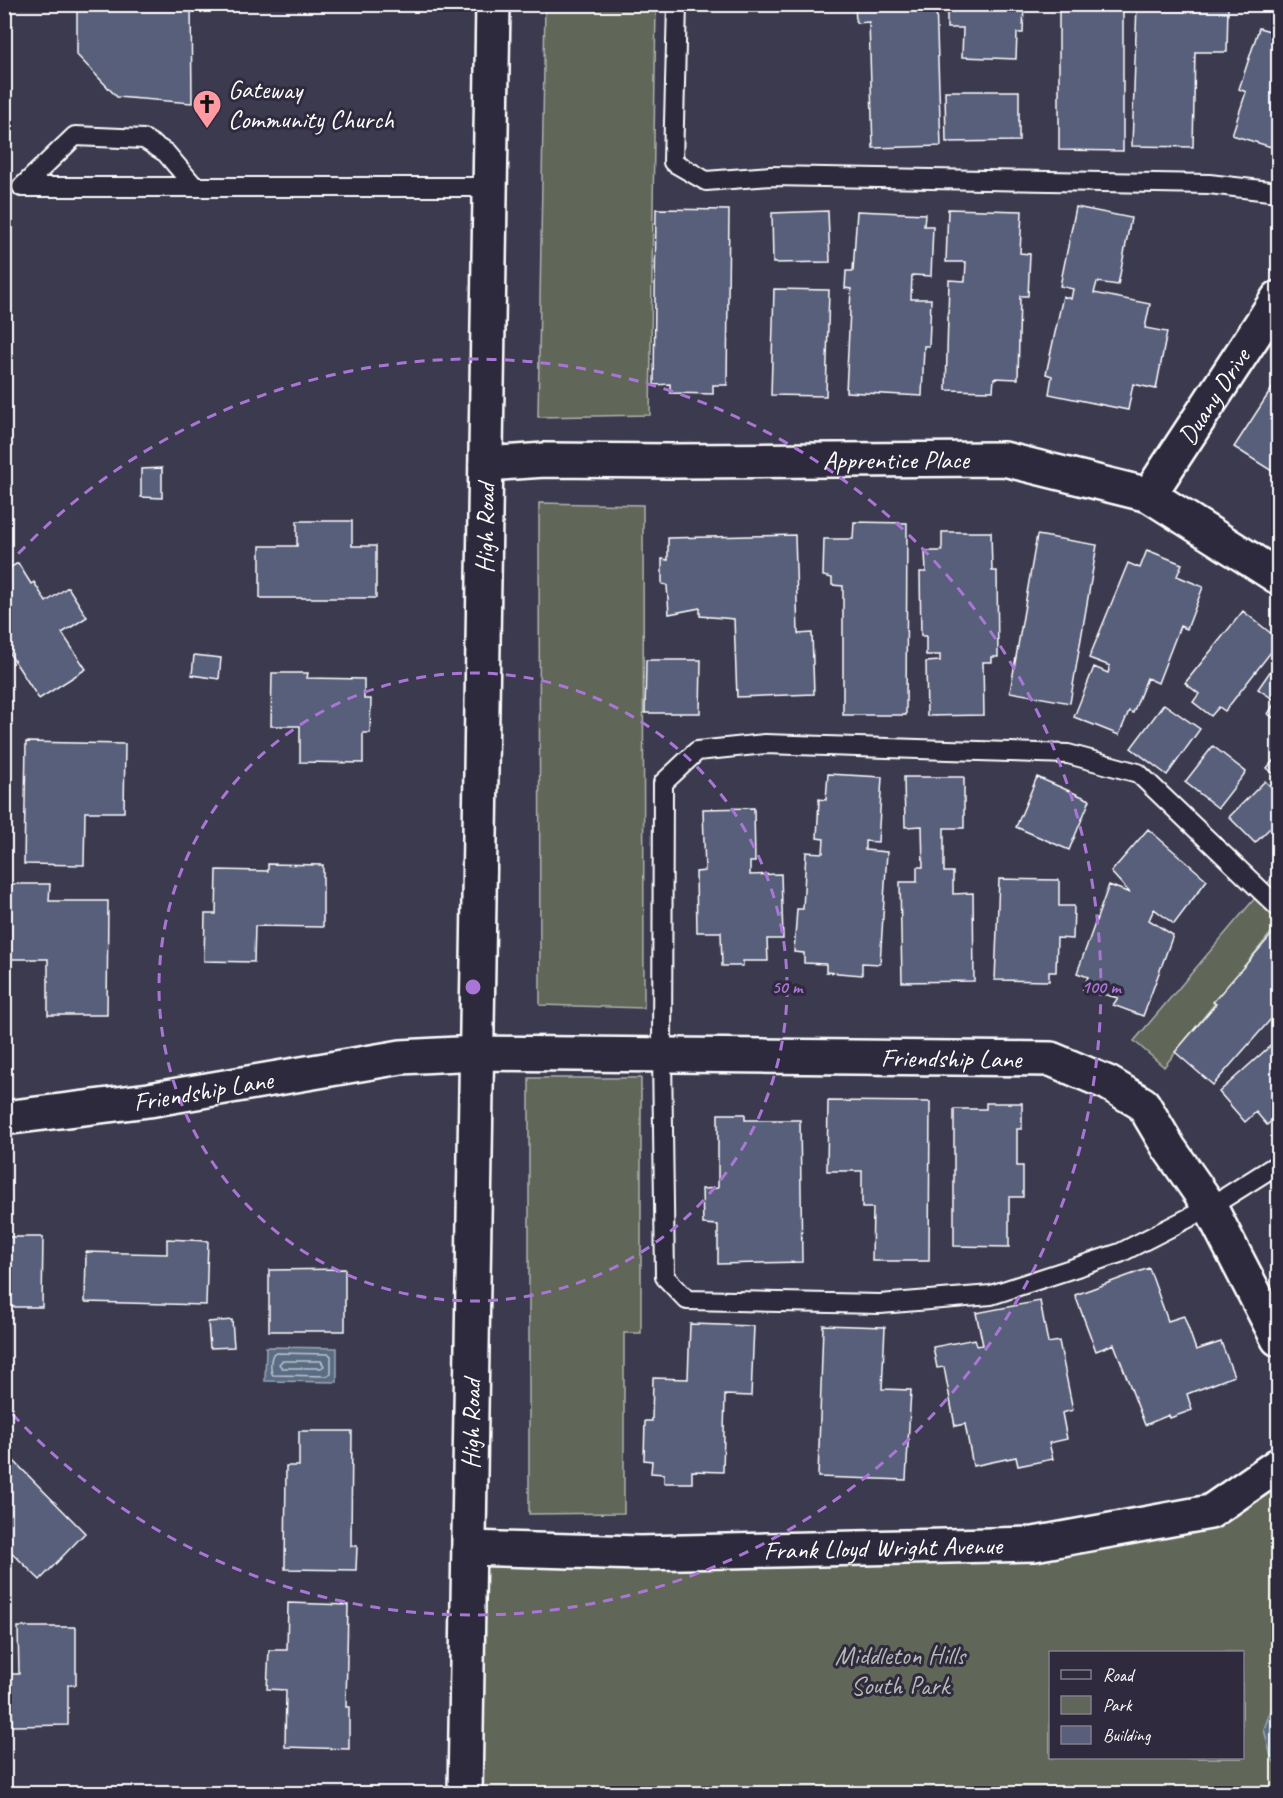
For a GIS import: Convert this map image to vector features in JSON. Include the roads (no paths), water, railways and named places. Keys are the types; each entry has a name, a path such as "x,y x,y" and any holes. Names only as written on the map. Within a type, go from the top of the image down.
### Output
{"street":[{"name":"High Road","path":"465,1794 493,4"},
{"name":"Duany Drive","path":"1149,495 1278,298"},
{"name":"Apprentice Place","path":"486,464 545,460 1004,459 1149,495 1278,577"},
{"name":"Friendship Lane","path":"4,1118 149,1100 400,1057 476,1053 1051,1059 1108,1083 1143,1104 1169,1148 1210,1207 1278,1340"},
{"name":"Frank Lloyd Wright Avenue","path":"469,1548 640,1553 1034,1544 1209,1512 1278,1465"}],"lane":[{"path":"677,4 673,162 706,181 771,176 1209,184 1278,192"},
{"path":"194,186 166,153 144,139 75,136 22,187 490,187"},
{"path":"1278,907 1138,773 1068,753 765,744 697,751 663,783 662,1055 665,1277 687,1300 880,1304 991,1295 1120,1253 1210,1207 1278,1164"}],"water":[{"path":"266,1347 337,1348 337,1382 265,1381"},
{"path":"1278,1691 1278,1768 1271,1757 1264,1729"}],"place":[{"name":"Gateway Community Church","path":"207,130"}],"park label":[{"name":"Middleton Hills South Park","path":"900,1670"}]}
